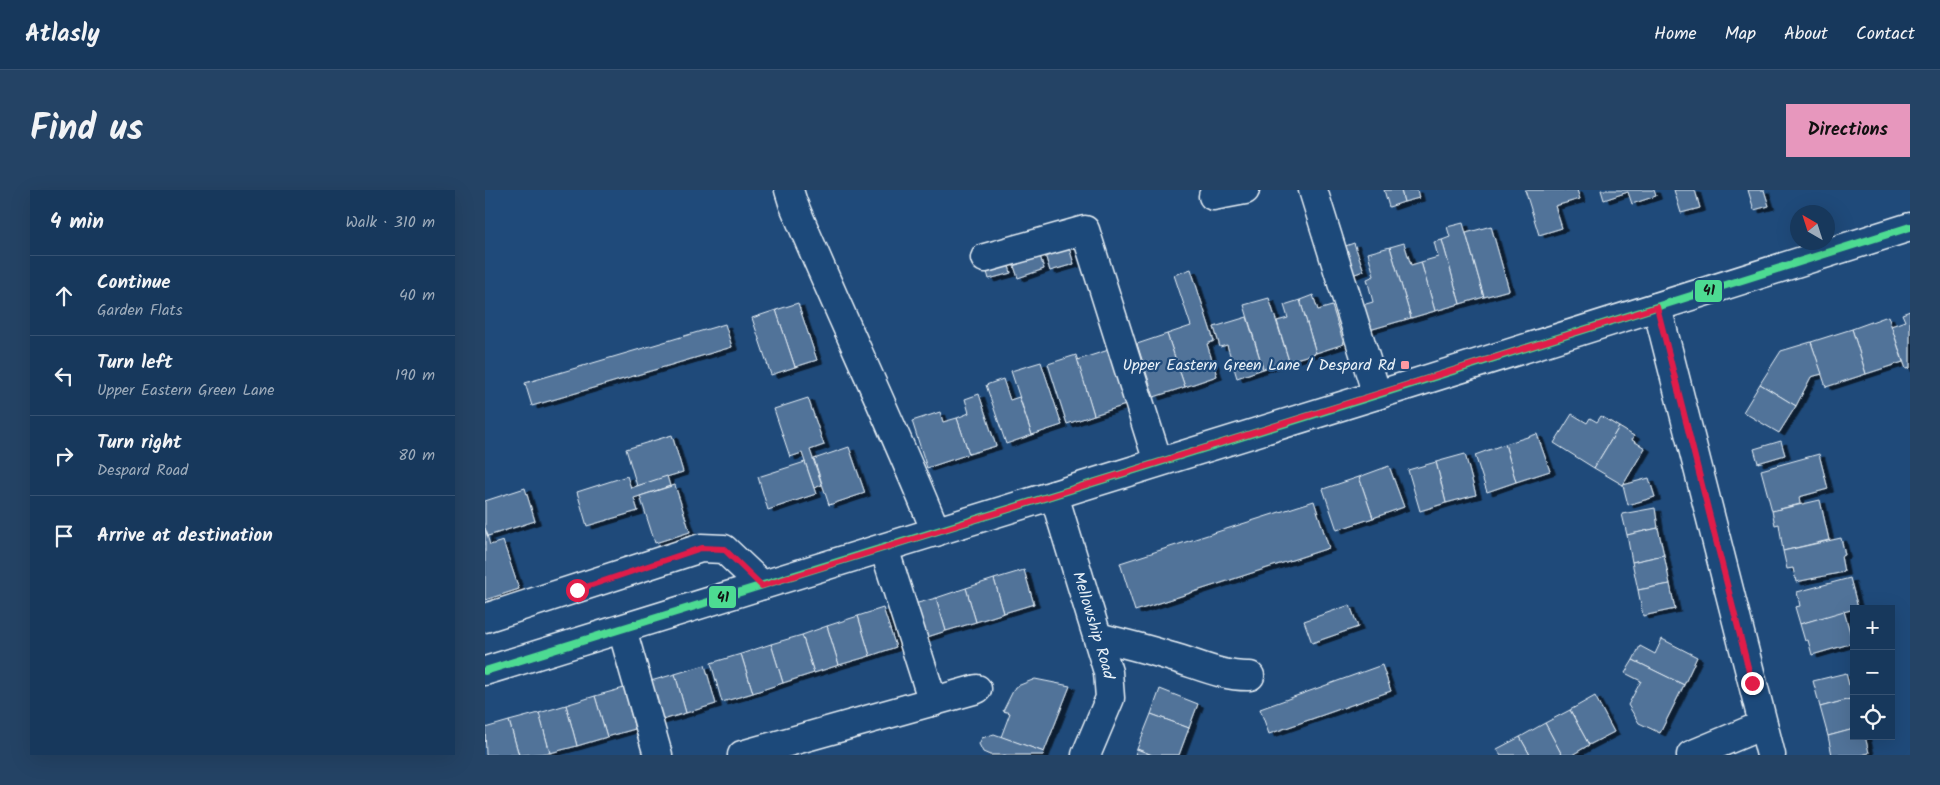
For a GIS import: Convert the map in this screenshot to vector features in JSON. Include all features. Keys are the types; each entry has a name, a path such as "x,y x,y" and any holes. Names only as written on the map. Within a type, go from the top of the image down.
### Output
{"street":[{"path":"789,190 828,288 914,478 936,532"},
{"path":"1213,196 1245,190"},
{"path":"1313,190 1377,395"},
{"path":"485,671 1377,395 1910,227"},
{"path":"985,258 1085,230 1158,462"},
{"path":"1657,307 1771,755"},
{"name":"Mellowship Road","path":"1054,495 1109,672 1110,698 1086,755"},
{"path":"485,618 701,548 724,549 762,586"},
{"path":"884,548 933,702"},
{"path":"622,629 658,755"},
{"path":"1097,637 1171,656 1212,670 1239,676 1249,676"},
{"path":"742,755 977,689"},
{"path":"1691,755 1763,725"}],"building":[{"path":"1384,190 1401,190 1404,202 1389,207"},
{"path":"1401,190 1417,190 1419,198 1404,202"},
{"path":"1525,190 1577,190 1580,199 1555,206 1562,228 1539,235"},
{"path":"1601,190 1654,190 1656,196 1632,204 1628,192 1604,200"},
{"path":"1674,190 1695,190 1700,208 1681,213"},
{"path":"1748,190 1764,190 1769,206 1754,210"},
{"path":"1463,223 1484,297 1460,304 1442,240 1450,237 1447,227"},
{"path":"1491,226 1509,290 1484,297 1466,233"},
{"path":"1442,240 1460,304 1435,311 1421,262 1438,257 1434,242"},
{"path":"1067,241 1074,264 1050,271 1043,248"},
{"path":"1354,243 1364,271 1349,276 1340,248"},
{"path":"1404,243 1411,265 1421,262 1435,311 1411,318 1390,247"},
{"path":"1390,247 1411,318 1366,331 1359,306 1373,302 1367,279 1374,276 1368,253"},
{"path":"1038,249 1044,269 1018,278 1011,257"},
{"path":"1007,259 1011,273 989,279 985,265"},
{"path":"1191,269 1214,341 1207,344 1217,376 1185,387 1167,334 1191,326 1174,275"},
{"path":"1313,295 1318,310 1332,306 1344,344 1316,353 1300,300"},
{"path":"1269,298 1289,361 1263,369 1244,305"},
{"path":"1300,300 1316,353 1289,361 1277,321 1288,318 1284,305"},
{"path":"798,303 817,360 795,367 776,310"},
{"path":"776,310 795,367 771,375 752,318"},
{"path":"1910,311 1910,368 1906,369 1891,326 1905,321 1902,314"},
{"path":"1888,316 1903,362 1866,374 1852,329"},
{"path":"1247,317 1263,369 1237,378 1227,345 1220,347 1214,327"},
{"path":"725,324 732,347 532,406 525,383"},
{"path":"1852,329 1866,374 1826,387 1811,342"},
{"path":"1167,334 1185,387 1154,397 1137,344"},
{"path":"1811,342 1822,374 1811,377 1796,406 1760,384 1781,351"},
{"path":"1115,348 1132,403 1094,415 1077,360"},
{"path":"1076,355 1094,415 1067,424 1048,364"},
{"path":"1041,362 1062,425 1032,435 1011,371"},
{"path":"1003,379 1010,400 1019,397 1032,435 1006,444 986,385"},
{"path":"1760,384 1796,406 1779,433 1743,412"},
{"path":"979,394 996,446 969,454 957,418 969,413 965,399"},
{"path":"808,398 824,445 810,450 822,485 814,488 802,453 790,457 774,409"},
{"path":"940,412 943,422 957,418 969,454 927,468 912,421"},
{"path":"1572,414 1587,423 1590,418 1597,422 1601,416 1619,427 1594,468 1554,443"},
{"path":"1619,427 1634,436 1632,440 1645,448 1623,485 1594,468"},
{"path":"1537,434 1550,471 1516,482 1505,444"},
{"path":"672,435 683,472 637,486 626,449"},
{"path":"1781,441 1785,455 1758,463 1754,449"},
{"path":"1505,444 1516,482 1487,492 1475,455"},
{"path":"849,447 865,493 829,505 814,459"},
{"path":"1465,454 1476,495 1446,503 1436,462"},
{"path":"1819,454 1828,489 1799,497 1800,504 1772,511 1761,470"},
{"path":"805,462 816,494 768,510 758,477"},
{"path":"1436,462 1446,503 1420,511 1408,470"},
{"path":"1389,466 1404,507 1373,518 1359,477"},
{"path":"627,476 631,488 667,476 670,486 634,498 638,511 587,526 577,492"},
{"path":"1359,477 1373,518 1337,530 1323,489"},
{"path":"1649,478 1655,497 1628,505 1623,485"},
{"path":"675,485 690,532 655,543 640,496"},
{"path":"525,488 535,521 488,536 485,528 485,501"},
{"path":"1820,500 1829,540 1783,551 1779,524 1775,525 1772,511"},
{"path":"1314,501 1329,548 1135,611 1120,563"},
{"path":"1655,508 1658,528 1627,535 1622,514"},
{"path":"485,528 490,545 503,541 519,589 485,600"},
{"path":"1658,528 1664,555 1632,562 1627,535"},
{"path":"1841,538 1845,555 1841,556 1844,572 1796,582 1793,568 1787,569 1783,551"},
{"path":"1664,555 1670,584 1638,590 1632,562"},
{"path":"1024,570 1034,604 1004,613 994,579"},
{"path":"1850,578 1857,605 1850,605 1850,610 1800,624 1795,607 1800,606 1797,592"},
{"path":"994,579 1004,613 976,622 966,588"},
{"path":"1670,584 1675,609 1643,616 1638,590"},
{"path":"966,588 976,622 946,631 936,598"},
{"path":"936,598 946,631 918,640 907,606"},
{"path":"1350,605 1358,627 1312,643 1304,621"},
{"path":"883,608 896,647 870,656 858,616"},
{"path":"1844,611 1850,632 1850,644 1812,655 1808,640 1805,641 1800,624"},
{"path":"858,616 870,656 839,665 827,626"},
{"path":"827,626 839,665 814,673 802,635"},
{"path":"802,635 814,673 783,683 771,644"},
{"path":"1662,639 1697,657 1684,685 1633,660 1640,646 1655,654"},
{"path":"771,644 783,683 753,693 741,654"},
{"path":"741,654 753,693 722,702 711,663"},
{"path":"1633,660 1684,685 1660,733 1639,723 1628,705 1641,681 1625,673"},
{"path":"705,665 716,704 686,713 675,674"},
{"path":"1382,665 1391,691 1269,734 1260,709"},
{"path":"1846,673 1850,685 1850,699 1820,707 1813,681"},
{"path":"675,674 686,713 656,722 644,683"},
{"path":"1035,679 1070,686 1044,752 1001,737 1010,713 1003,711 1015,687"},
{"path":"624,688 635,729 607,737 595,696"},
{"path":"1160,689 1198,704 1189,728 1151,714"},
{"path":"595,696 607,737 577,746 566,705"},
{"path":"1595,696 1614,732 1589,745 1570,710"},
{"path":"1850,699 1850,730 1828,736 1820,707"},
{"path":"566,705 577,746 550,753 539,713"},
{"path":"1570,710 1589,745 1572,755 1562,755 1545,723"},
{"path":"539,713 550,753 519,755 509,721"},
{"path":"1151,714 1189,728 1179,755 1152,755 1137,749"},
{"path":"509,721 519,755 486,755 485,728"},
{"path":"1545,723 1562,755 1530,755 1520,737"},
{"path":"1850,730 1850,740 1866,740 1869,753 1861,755 1832,755 1828,736"},
{"path":"994,734 1044,752 1043,755 990,755 983,752 979,744 982,738"},
{"path":"1520,737 1530,755 1501,755 1497,749"},
{"path":"1137,749 1152,755 1135,755"}],"transit line":[{"name":"41","path":"485,671 1377,395 1910,227"}],"place":[{"name":"Upper Eastern Green Lane / Despard Rd","path":"1405,365"}],"route":[{"path":"577,590 701,548 724,549 762,586 1657,307 1752,683"}]}
